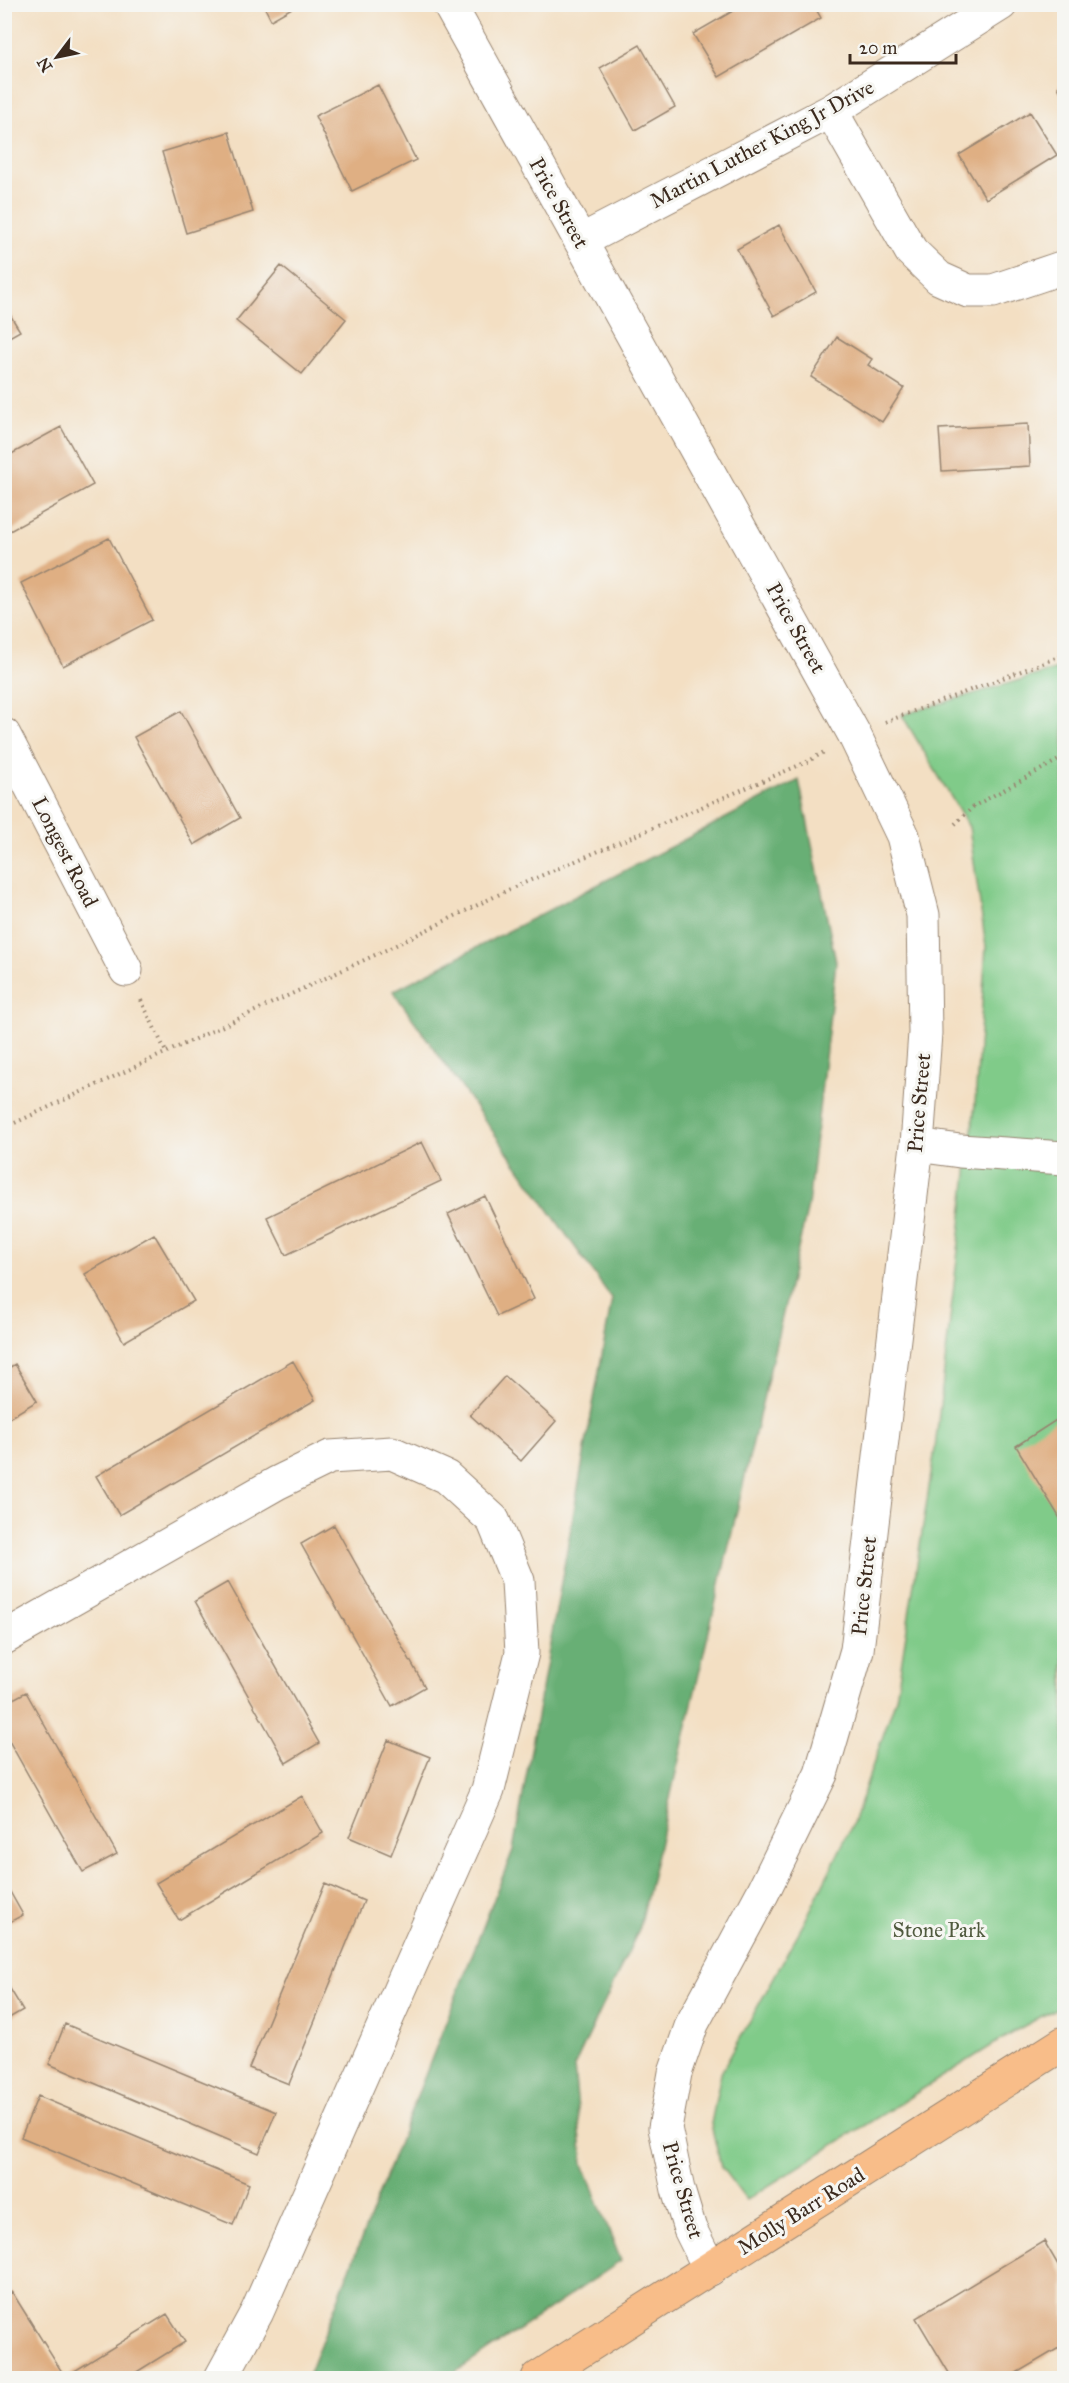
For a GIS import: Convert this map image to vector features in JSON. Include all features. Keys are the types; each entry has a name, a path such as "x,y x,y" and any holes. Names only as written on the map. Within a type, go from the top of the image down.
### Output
{"main road":[{"name":"Molly Barr Road","path":"538,2379 1065,2043"}],"street":[{"name":"Price Street","path":"449,4 854,734 903,836 923,915 925,1033 917,1145 856,1650 821,1774 762,1894 692,2024 675,2073 665,2128 678,2190 690,2229 710,2269"},
{"name":"Martin Luther King Jr Drive","path":"581,241 831,111 1001,4"},
{"path":"831,111 910,251 939,278 968,291 993,291 1065,267"},
{"name":"Longest Road","path":"4,735 126,970"},
{"path":"917,1145 960,1151 1065,1158"},
{"path":"4,1638 277,1483 330,1457 392,1453 446,1477 493,1520 518,1581 522,1653 488,1790 256,2312 220,2379"}],"path":[{"path":"4,1128 390,948 510,889 809,761 854,734 1065,655"},
{"path":"955,824 974,806 1065,757"},
{"path":"126,970 166,1052"}],"green space":[{"name":"Stone Park","path":"1064,667 1064,2004 1015,2031 746,2200 721,2167 711,2124 721,2073 805,1921 853,1823 896,1698 935,1449 975,1104 986,947 969,827 902,715"},
{"path":"799,780 836,962 808,1206 640,1927 574,2067 583,2164 621,2261 447,2378 307,2378 513,1850 612,1299 393,991"}],"building":[{"path":"263,4 299,4 271,20"},
{"path":"745,4 813,4 821,18 719,77 693,34"},
{"path":"640,45 675,107 635,130 600,68"},
{"path":"1064,83 1064,98 1058,87"},
{"path":"378,85 416,160 352,191 315,116"},
{"path":"1030,112 1057,155 986,199 959,155"},
{"path":"229,132 253,212 186,233 162,152"},
{"path":"779,225 816,292 774,316 737,249"},
{"path":"281,266 346,319 302,374 236,321"},
{"path":"4,305 20,331 4,340"},
{"path":"837,337 872,359 868,365 904,388 882,422 811,377"},
{"path":"1028,424 1030,466 942,471 939,429"},
{"path":"61,427 93,485 8,532 4,526 4,458"},
{"path":"109,538 152,620 63,666 21,583"},
{"path":"181,711 240,818 194,845 134,737"},
{"path":"422,1142 441,1181 286,1255 267,1217"},
{"path":"485,1196 534,1299 497,1316 448,1214"},
{"path":"154,1234 194,1301 124,1342 85,1274"},
{"path":"293,1361 315,1400 119,1515 96,1476"},
{"path":"15,1364 37,1401 4,1421 4,1371"},
{"path":"505,1376 556,1421 521,1461 470,1415"},
{"path":"1064,1415 1064,1525 1016,1446"},
{"path":"334,1525 425,1687 392,1706 301,1544"},
{"path":"228,1582 319,1743 286,1763 195,1601"},
{"path":"26,1692 117,1854 83,1872 4,1732 4,1704"},
{"path":"388,1740 430,1757 391,1855 349,1837"},
{"path":"302,1796 323,1833 179,1920 156,1883"},
{"path":"4,1881 23,1915 4,1925"},
{"path":"325,1884 364,1901 289,2084 249,2068"},
{"path":"4,1979 23,2010 4,2021"},
{"path":"65,2024 276,2112 259,2153 49,2064"},
{"path":"38,2096 249,2184 233,2225 21,2137"},
{"path":"1044,2241 1064,2275 1064,2345 1008,2378 952,2378 916,2318"},
{"path":"12,2292 65,2377 167,2314 185,2342 127,2378 4,2378 4,2296"}]}
